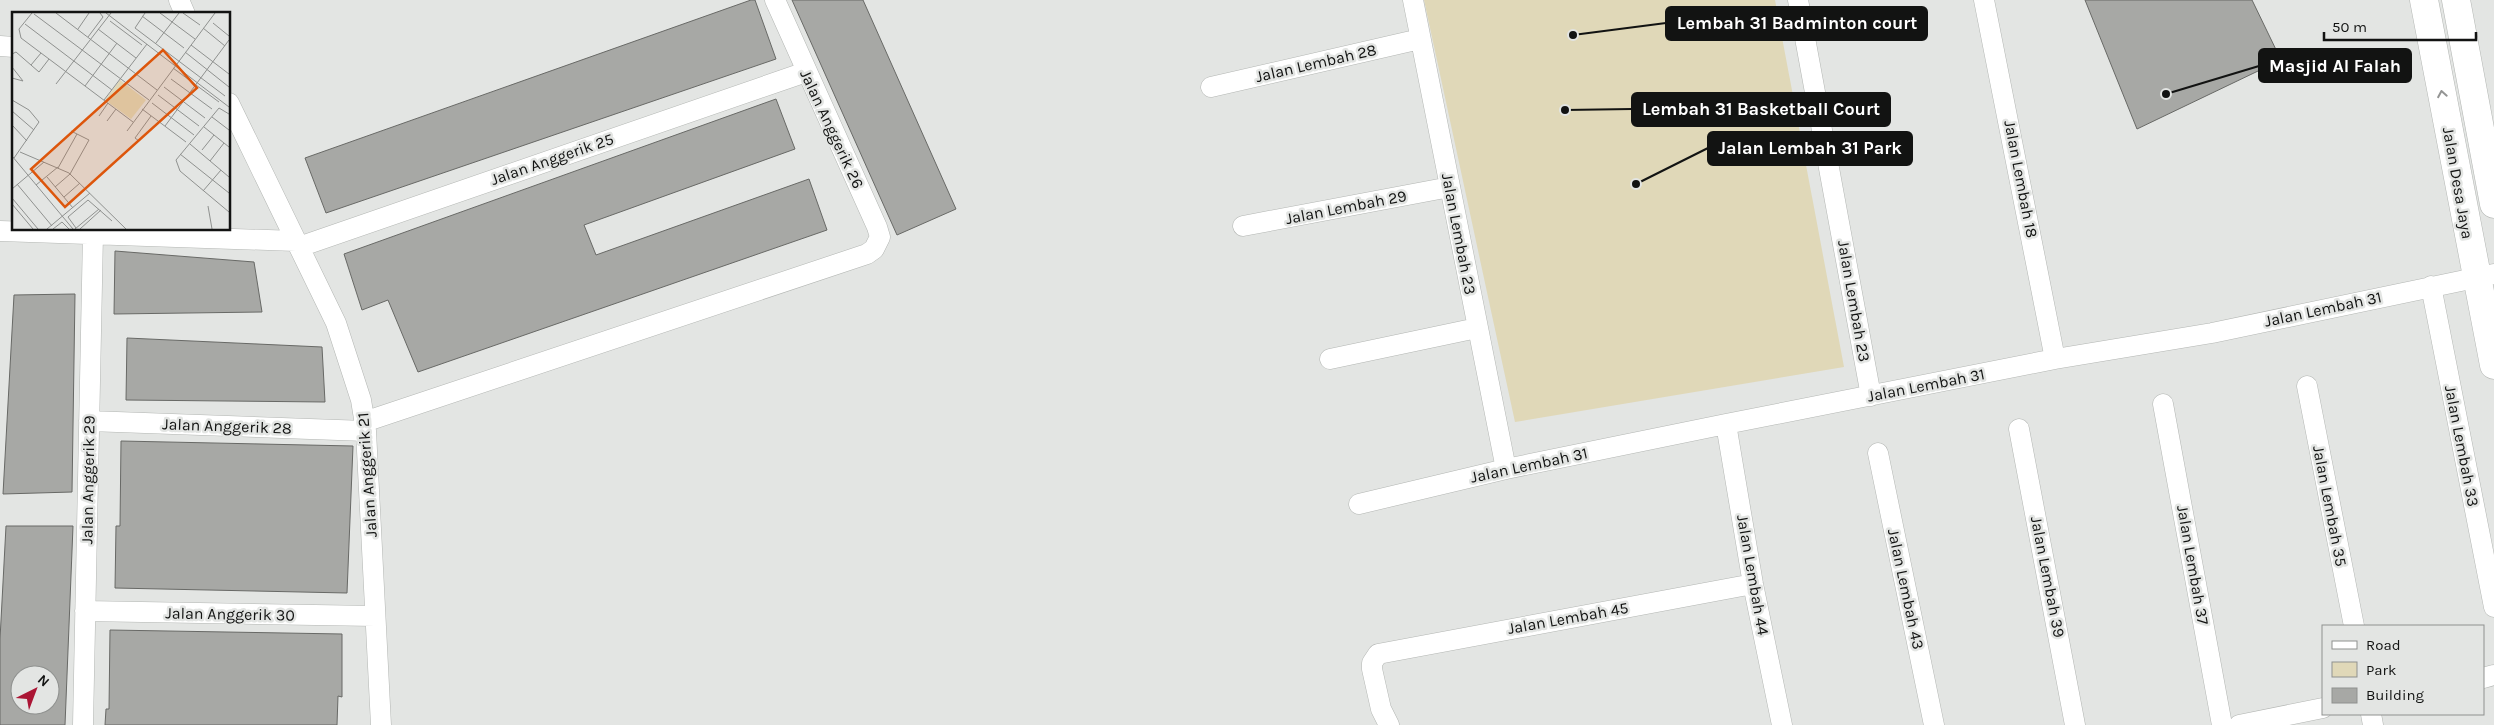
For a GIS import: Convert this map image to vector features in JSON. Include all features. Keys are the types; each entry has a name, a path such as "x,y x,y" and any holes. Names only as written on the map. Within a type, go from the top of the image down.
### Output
{"main road":[{"name":"Jalan Desa Jaya","path":"2424,0 2485,276 2494,365"},
{"name":"Jalan Desa Jaya","path":"2456,0 2494,204"}],"street":[{"path":"179,0 184,12"},
{"name":"Jalan Anggerik 26","path":"365,427 867,254 874,249 880,237 877,227 775,0"},
{"name":"Jalan Lembah 23","path":"1413,0 1506,469"},
{"name":"Jalan Lembah 23","path":"1798,0 1871,396"},
{"name":"Jalan Lembah 18","path":"1984,0 2055,359"},
{"name":"Jalan Lembah 28","path":"1211,87 1420,39"},
{"name":"Jalan Anggerik 25","path":"297,244 806,72"},
{"name":"Jalan Anggerik 21","path":"230,105 336,323 361,400 365,427 381,725"},
{"name":"Jalan Lembah 29","path":"1243,226 1450,187"},
{"path":"0,231 297,244"},
{"name":"Jalan Anggerik 29","path":"83,725 92,234"},
{"name":"Jalan Lembah 31","path":"1359,504 1506,469 1726,424 2055,359 2212,333 2485,276"},
{"name":"Jalan Lembah 33","path":"2431,286 2494,607"},
{"path":"1330,359 1477,328"},
{"name":"Jalan Lembah 35","path":"2307,386 2354,625"},
{"name":"Jalan Lembah 37","path":"2163,404 2222,725"},
{"name":"Jalan Anggerik 28","path":"89,421 365,427"},
{"name":"Jalan Lembah 44","path":"1726,424 1753,584 1782,725"},
{"name":"Jalan Lembah 39","path":"2018,429 2075,725"},
{"name":"Jalan Lembah 43","path":"1878,453 1934,725"},
{"name":"Jalan Lembah 45","path":"1389,725 1381,709 1372,669 1374,658 1384,652 1753,584"},
{"name":"Jalan Anggerik 30","path":"85,611 375,616"},
{"path":"2239,725 2322,708"}],"green space":[{"path":"1424,0 1775,0 1844,367 1515,422"}],"building":[{"path":"755,0 776,59 326,213 305,158"},
{"path":"792,0 863,0 956,209 897,235"},
{"path":"2085,0 2252,0 2281,60 2137,129"},
{"path":"776,99 795,149 584,225 596,255 809,179 827,230 418,372 388,300 362,310 344,254"},
{"path":"115,251 254,262 262,312 114,314"},
{"path":"75,294 72,492 3,494 14,295"},
{"path":"127,338 322,347 325,402 126,400"},
{"path":"121,441 353,446 347,593 115,588 116,526 120,526"},
{"path":"6,526 73,526 65,725 0,725 0,639"},
{"path":"110,630 342,634 342,697 338,696 337,725 105,725 106,709 109,709"}],"place":[{"name":"Lembah 31 Badminton court","path":"1573,35"},
{"name":"Masjid Al Falah","path":"2166,94"},
{"name":"Lembah 31 Basketball Court","path":"1565,110"},
{"name":"Jalan Lembah 31 Park","path":"1636,184"}]}
